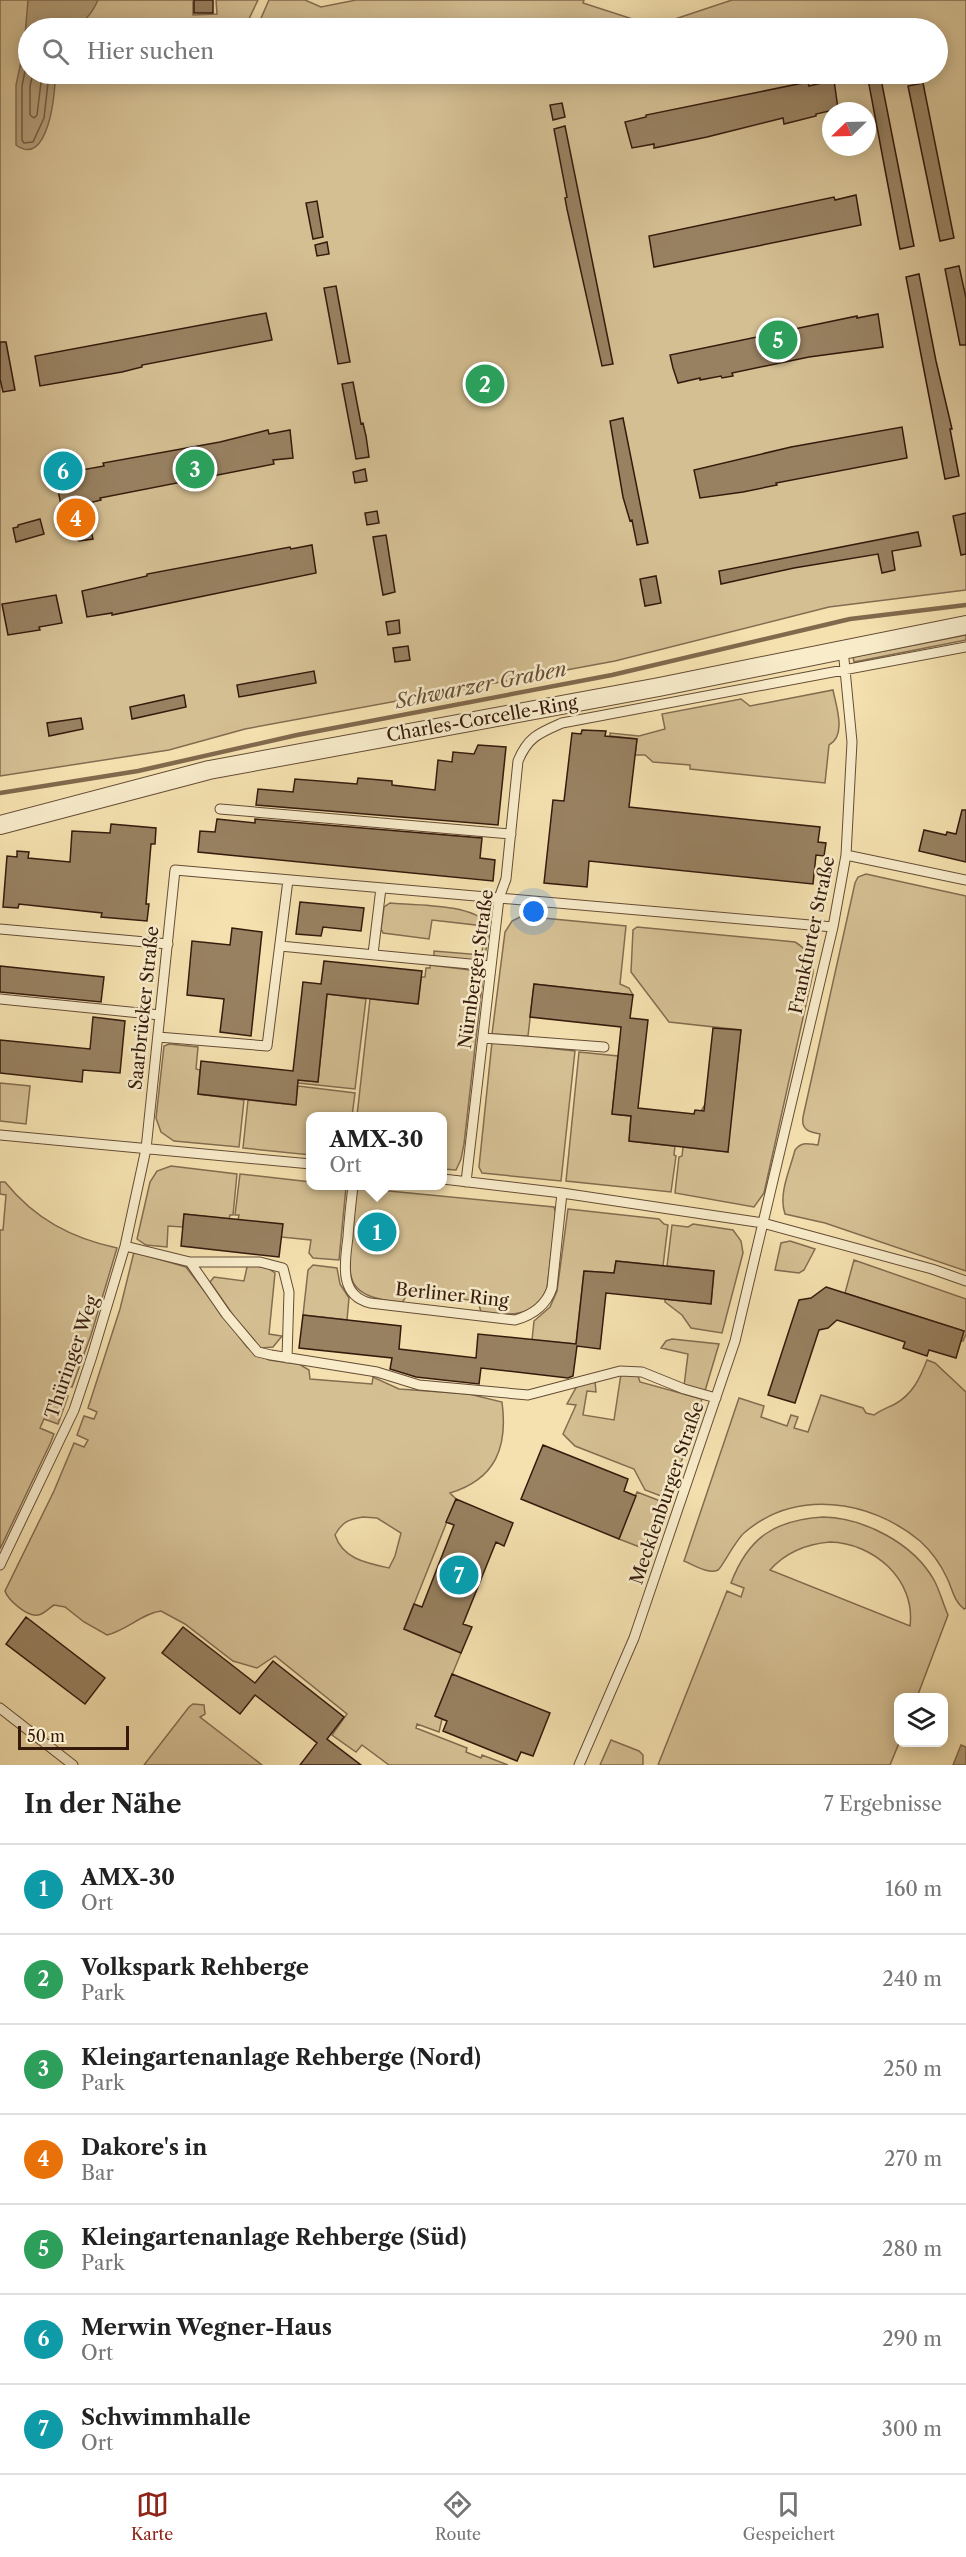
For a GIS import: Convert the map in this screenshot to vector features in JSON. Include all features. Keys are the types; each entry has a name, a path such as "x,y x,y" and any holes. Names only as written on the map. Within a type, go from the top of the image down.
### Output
{"street":[{"name":"Charles-Corcelle-Ring","path":"0,825 209,770 659,687 966,625"}],"lane":[{"path":"843,671 966,647"},
{"name":"Frankfurter Straße","path":"763,1223 834,927 846,855 852,742 843,671 845,659 843,649"},
{"name":"Nürnberger Straße","path":"466,1182 499,898 506,879 518,761 524,747 538,734 562,723 843,671"},
{"path":"220,809 511,834"},
{"path":"846,855 966,880"},
{"name":"Saarbrücker Straße","path":"146,1149 175,870 288,880"},
{"path":"158,1037 267,1046 288,880 834,927"},
{"path":"373,954 381,888"},
{"path":"0,929 168,944"},
{"path":"280,946 491,966"},
{"path":"0,999 160,1015"},
{"path":"483,1038 604,1047"},
{"path":"0,1135 306,1164"},
{"name":"Thüringer Weg","path":"0,1565 74,1410 125,1246 146,1149"},
{"path":"447,1180 562,1193 763,1223 932,1269 966,1281"},
{"name":"Berliner Ring","path":"352,1190 344,1272 351,1291 356,1297 370,1303 515,1320 535,1312 548,1298 552,1288 562,1193"},
{"name":"Mecklenburger Straße","path":"579,1765 634,1638 716,1398 735,1341 763,1223"},
{"path":"125,1246 190,1262 260,1262 283,1268 289,1292 287,1358"},
{"path":"190,1262 226,1314 258,1352 377,1372 419,1384 528,1395 620,1371 642,1372 684,1389 716,1398"},
{"path":"0,1708 73,1765"}],"shaded area":[{"path":"0,0 193,0 193,15 217,14 216,0 258,0 249,18 18,18 18,84 948,84 948,18 678,18 732,0 966,0 966,590 829,607 615,661 245,729 169,750 0,776"},
{"path":"269,0 305,0 321,7 356,0 584,0 583,3 629,18 261,18"},
{"path":"966,635 966,640 854,662 853,657"},
{"path":"833,690 839,727 838,734 829,745 825,783 690,769 690,765 653,762 645,755 635,755 637,739 610,736 610,733 639,736 665,729 662,714 741,699 750,706"},
{"path":"866,874 966,896 966,1271 825,1223 785,1214 784,1190 795,1150 803,1144 818,1145 820,1134 805,1128 803,1117 855,883 858,877"},
{"path":"390,903 457,909 480,917 486,924 488,932 484,957 478,961 434,956 434,951 482,955 484,926 432,920 429,939 383,933 381,929 384,907"},
{"path":"522,916 626,926 620,984 629,988 633,995 534,984 528,1036 492,1034 505,932 512,921"},
{"path":"637,927 795,942 806,951 810,958 813,973 764,1193 754,1207 675,1193 679,1157 682,1156 683,1147 728,1152 701,1111 704,1106 732,1110 741,1030 669,1022 631,972 633,930"},
{"path":"430,965 478,971 483,977 464,1144 456,1170 447,1169 447,1112 357,1112 370,999 418,1004 421,977 425,977 426,968 430,968"},
{"path":"327,994 366,999 355,1089 298,1083 298,1080 318,1082"},
{"path":"492,1042 575,1051 561,1181 482,1173 479,1167"},
{"path":"169,1044 198,1047 196,1069 200,1070 198,1094 244,1100 239,1147 174,1141 161,1132 156,1118 164,1046"},
{"path":"579,1052 618,1056 612,1114 631,1116 629,1141 675,1146 674,1155 676,1156 671,1192 566,1181"},
{"path":"0,1083 30,1086 26,1124 0,1121"},
{"path":"298,1086 355,1093 353,1112 306,1112 306,1154 243,1148 248,1100 295,1105"},
{"path":"171,1166 237,1174 233,1215 230,1215 229,1219 184,1214 183,1227 168,1226 167,1247 146,1245 137,1239 150,1182 157,1171"},
{"path":"240,1174 306,1181 306,1190 346,1190 339,1260 313,1258 309,1253 311,1240 281,1237 238,1220 239,1215 235,1215"},
{"path":"0,1182 5,1182 29,1207 55,1225 84,1239 117,1248 91,1335 72,1387 58,1383 55,1391 68,1396 58,1424 44,1419 40,1428 54,1434 0,1549 0,1230 3,1230 6,1195 0,1194"},
{"path":"357,1190 379,1190 554,1207 556,1214 547,1288 542,1298 528,1310 501,1314 481,1312 478,1301 408,1293 402,1303 369,1296 360,1291 354,1283 350,1262"},
{"path":"568,1209 659,1219 668,1225 663,1266 616,1261 614,1273 584,1271 576,1344 532,1340 534,1321 550,1307 557,1291"},
{"path":"693,1224 733,1230 741,1241 743,1253 722,1333 691,1328 682,1315 665,1302 665,1299 711,1304 714,1271 667,1266 672,1225 688,1227"},
{"path":"790,1241 815,1249 804,1270 799,1273 775,1270 781,1243"},
{"path":"134,1252 186,1267 247,1347 269,1360 299,1364 309,1370 310,1379 372,1384 373,1377 399,1389 469,1394 502,1402 503,1433 496,1459 478,1479 450,1493 456,1499 404,1629 461,1653 435,1716 442,1719 439,1732 417,1724 416,1728 467,1748 466,1752 481,1758 482,1755 508,1765 389,1765 362,1745 356,1752 332,1735 347,1714 275,1656 257,1668 233,1661 185,1624 161,1611 154,1612 107,1635 84,1622 65,1607 54,1605 34,1615 18,1607 10,1599 5,1591 54,1491 74,1443 84,1447 88,1440 77,1435 84,1416 94,1419 97,1412 88,1408 120,1309","holes":["363,1517 377,1518 401,1533 389,1568 356,1559 344,1550 335,1535 340,1527 350,1520"]},
{"path":"854,1260 966,1299 966,1334 963,1341 961,1341 964,1331 845,1293"},
{"path":"250,1265 268,1268 275,1273 269,1334 282,1336 273,1347 261,1348 251,1341 210,1282 214,1277 244,1281 247,1267"},
{"path":"313,1265 337,1268 340,1284 349,1298 347,1320 303,1315 308,1270"},
{"path":"672,1339 719,1344 705,1391 684,1386 688,1354 661,1348 666,1341"},
{"path":"927,1360 935,1363 966,1392 966,1608 964,1609 958,1602 942,1568 920,1541 879,1516 856,1508 809,1505 786,1510 764,1519 744,1533 718,1570 705,1570 684,1561 739,1398 764,1406 761,1417 787,1426 791,1415 798,1417 794,1428 808,1432 821,1395 863,1408 866,1413 874,1415 907,1395 919,1379"},
{"path":"621,1374 638,1376 640,1382 702,1399 669,1499 645,1490 634,1469 575,1446 563,1434 576,1405 567,1404 577,1386 595,1381 596,1392 587,1391 583,1415 614,1420"},
{"path":"637,1492 668,1504 650,1551 619,1539"},
{"path":"823,1517 839,1518 871,1528 886,1535 914,1555 925,1567 938,1589 948,1615 919,1693 894,1693 894,1747 897,1747 890,1765 658,1765 727,1591 741,1597 744,1588 731,1583 738,1567 755,1543 765,1534 790,1522","holes":["830,1542 861,1549 876,1557 899,1579 910,1609 910,1626 770,1570 783,1558 813,1545"]},
{"path":"193,1704 204,1705 205,1714 200,1717 262,1765 144,1765"},
{"path":"611,1740 639,1751 643,1755 643,1765 600,1765"}],"water":[{"path":"28,0 98,0 87,18 26,18"},
{"path":"18,76 18,84 55,84 52,111 43,138 36,147 27,150 16,145"},
{"path":"961,1745 966,1747 966,1765 953,1765"}],"building":[{"path":"194,0 213,0 213,13 194,13"},
{"path":"798,84 808,84 809,86 835,84 837,102 822,102 822,113 784,124 783,118 654,148 654,144 632,148 625,122 646,117 646,115"},
{"path":"869,84 882,84 914,246 900,249 876,122 876,102 872,102"},
{"path":"923,84 954,238 940,241 908,86"},
{"path":"562,103 565,117 553,120 550,105"},
{"path":"565,126 613,364 602,366 567,209 565,198 567,197 554,129"},
{"path":"856,195 861,225 654,267 649,236 834,197 835,200"},
{"path":"317,201 323,237 313,239 306,203"},
{"path":"327,242 329,254 317,256 315,245"},
{"path":"959,266 966,298 966,345 960,345 945,269"},
{"path":"919,274 952,429 950,429 959,476 945,479 906,277"},
{"path":"336,286 350,362 338,364 324,288"},
{"path":"266,313 272,340 142,365 142,367 122,372 40,386 35,356"},
{"path":"878,314 883,347 809,357 732,373 733,376 700,380 700,378 678,383 670,355 857,316 857,318"},
{"path":"0,342 6,342 15,390 3,392 0,379"},
{"path":"353,382 369,457 356,459 342,384"},
{"path":"623,418 648,543 637,545 632,520 630,521 623,497 610,421"},
{"path":"902,427 907,458 776,483 777,485 743,492 700,498 694,470 791,447"},
{"path":"268,430 269,434 290,430 293,458 273,460 274,464 100,498 101,500 85,504 93,539 79,541 66,530 52,460 68,457 71,472 104,466 103,463 220,442"},
{"path":"365,469 367,481 355,483 353,472"},
{"path":"377,511 379,523 367,525 365,513"},
{"path":"966,513 966,554 961,555 953,516"},
{"path":"40,519 44,534 16,542 13,528"},
{"path":"918,532 921,546 892,551 895,570 882,573 878,554 794,568 721,584 719,571"},
{"path":"386,535 395,592 383,595 373,537"},
{"path":"312,545 316,573 112,615 112,613 87,617 82,591 147,576 147,574 290,547 291,549"},
{"path":"656,576 661,603 645,606 640,579"},
{"path":"56,595 62,623 39,627 40,630 8,635 2,604"},
{"path":"399,620 400,633 388,635 386,622"},
{"path":"408,646 410,660 395,662 393,648"},
{"path":"314,671 316,683 239,697 237,685"},
{"path":"184,695 186,707 132,719 130,707"},
{"path":"81,718 83,729 49,736 47,723"},
{"path":"582,730 606,731 605,736 637,739 629,807 820,827 818,842 826,843 824,856 816,855 813,884 589,861 587,887 544,883 553,800 564,801 572,733 581,734"},
{"path":"478,745 506,747 498,825 256,805 258,789 293,792 295,779 357,784 358,778 392,781 392,785 435,790 438,760 452,762 453,752 474,754"},
{"path":"962,810 966,810 966,862 919,851 924,830 946,835 947,832 956,834"},
{"path":"217,819 255,823 255,819 482,838 480,858 495,860 493,881 198,852 200,831 215,832"},
{"path":"111,824 156,828 155,844 151,844 146,904 149,904 147,921 101,917 102,913 19,904 18,908 3,907 7,856 17,857 17,851 29,852 28,858 70,862 72,831 110,833"},
{"path":"300,902 364,908 361,931 323,927 321,936 296,934"},
{"path":"232,928 262,932 251,1036 220,1032 224,999 187,995 192,941 230,945"},
{"path":"324,961 422,971 418,1004 327,994 318,1082 298,1080 296,1105 198,1094 201,1061 293,1071 303,982 321,984"},
{"path":"0,966 104,977 101,1002 0,992"},
{"path":"534,984 633,995 630,1018 648,1020 638,1108 694,1114 695,1110 704,1111 713,1028 741,1030 728,1152 629,1141 631,1116 612,1114 621,1027 530,1017"},
{"path":"93,1017 125,1021 120,1073 83,1070 82,1082 0,1073 0,1040 90,1049"},
{"path":"184,1214 283,1224 279,1257 181,1246"},
{"path":"616,1261 714,1271 711,1304 606,1293 600,1349 577,1346 573,1376 568,1378 481,1368 479,1384 416,1377 390,1369 392,1358 299,1348 303,1315 401,1326 399,1349 476,1358 478,1334 576,1344 584,1271 614,1273"},
{"path":"826,1287 964,1331 956,1358 929,1350 927,1356 903,1348 905,1342 837,1320 828,1328 819,1330 795,1403 768,1395 799,1300 811,1298"},
{"path":"543,1445 628,1479 624,1491 636,1496 619,1539 521,1499"},
{"path":"456,1499 513,1523 504,1546 496,1542 463,1624 472,1627 461,1653 404,1629 414,1604 422,1607 454,1525 446,1522"},
{"path":"26,1617 105,1678 85,1704 6,1644"},
{"path":"183,1627 255,1683 273,1661 344,1717 327,1739 361,1765 300,1765 317,1743 255,1695 240,1714 162,1653"},
{"path":"452,1674 550,1713 533,1756 521,1752 517,1761 443,1731 447,1721 435,1716"}],"waterway":[{"name":"Schwarzer Graben","path":"0,793 138,771 297,735 612,675 850,619 966,605"}],"place":[{"name":"Kleingartenanlage Rehberge (Süd)","path":"778,340"},
{"name":"Volkspark Rehberge","path":"485,384"},
{"name":"Kleingartenanlage Rehberge (Nord)","path":"195,469"},
{"name":"Merwin Wegner-Haus","path":"63,471"},
{"name":"Dakore's in","path":"76,518"},
{"name":"AMX-30","path":"377,1232"},
{"name":"Schwimmhalle","path":"459,1575"}]}
